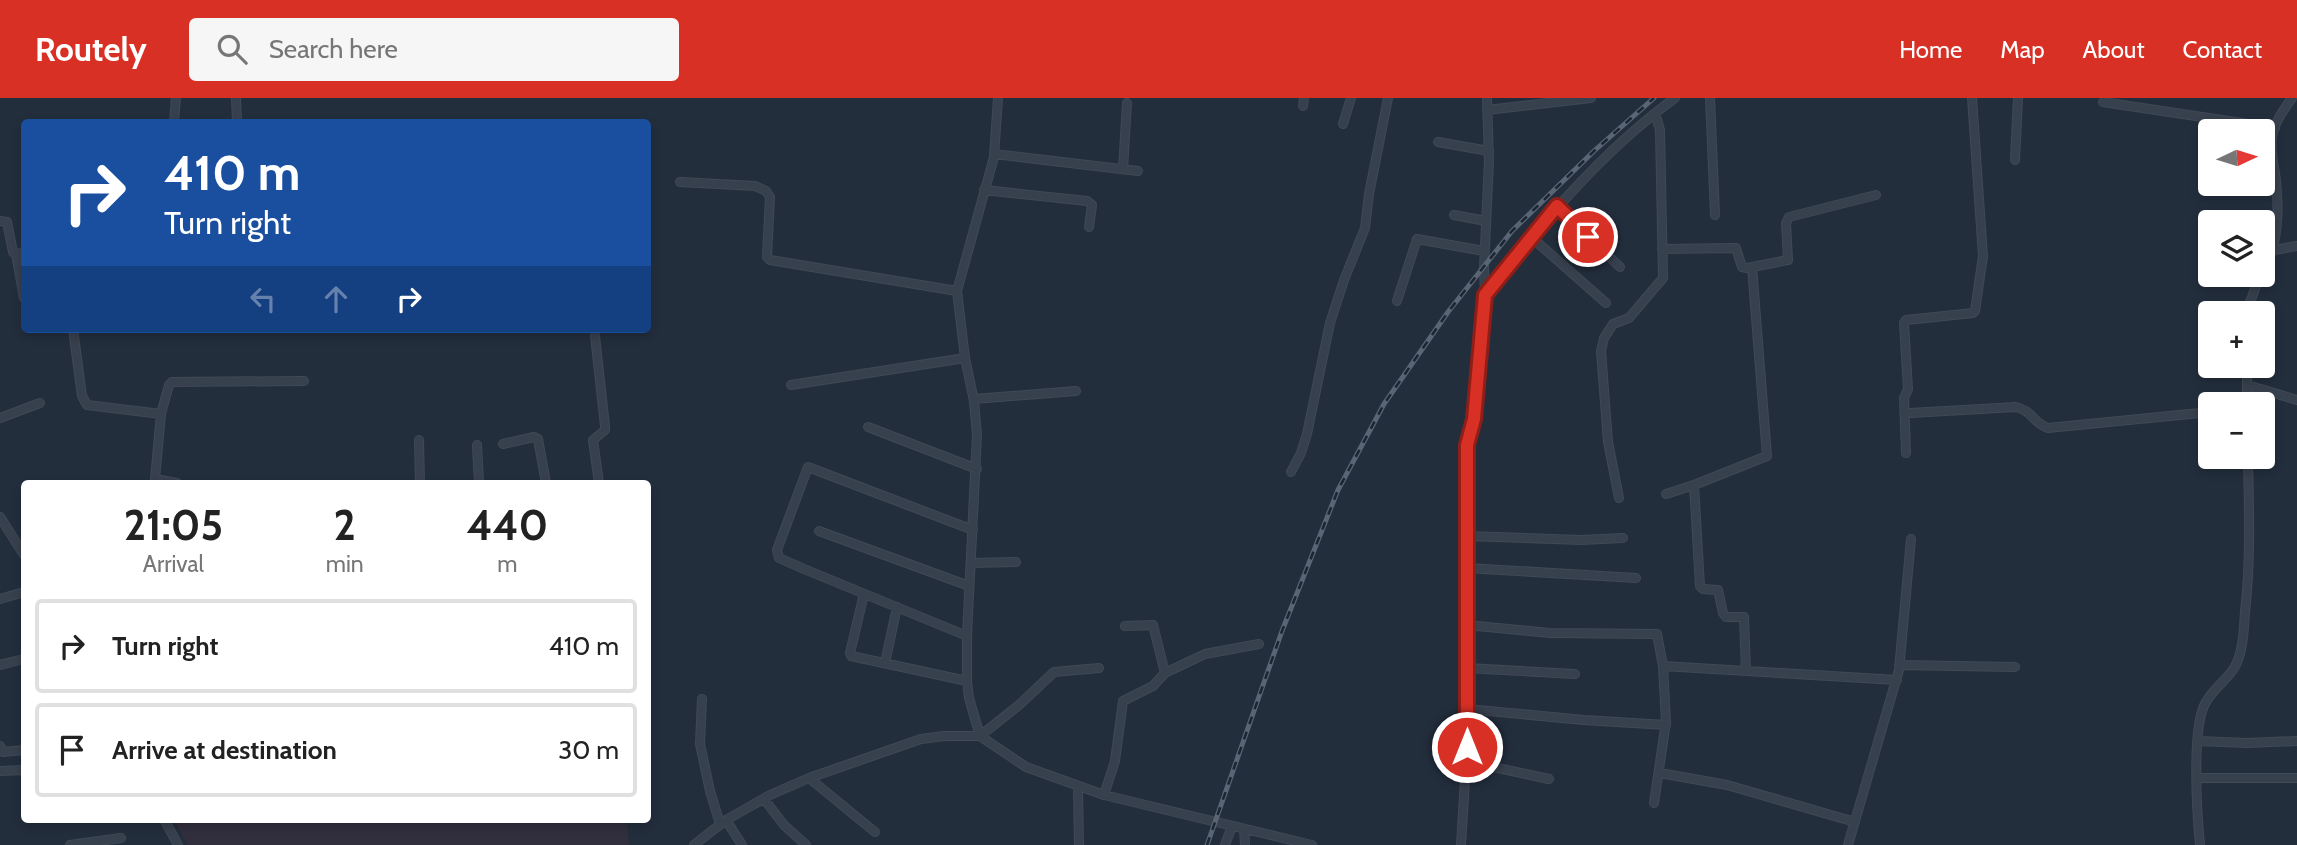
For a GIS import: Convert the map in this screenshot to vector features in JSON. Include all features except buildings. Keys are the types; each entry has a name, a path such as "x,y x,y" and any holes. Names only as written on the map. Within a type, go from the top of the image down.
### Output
{"street":[{"path":"174,119 176,98"},
{"path":"236,98 237,119"},
{"path":"981,736 969,698 967,681 977,435 957,291 994,154 998,98"},
{"path":"1343,124 1350,98"},
{"path":"1291,472 1307,434 1330,323 1365,228 1388,98"},
{"path":"1461,845 1467,709 1467,445 1474,419 1485,295 1484,251 1489,151 1487,98"},
{"path":"1488,110 1591,98"},
{"path":"1485,295 1557,206 1612,152 1675,98"},
{"path":"1710,98 1715,215"},
{"path":"1906,453 1904,398 1908,389 1904,323 1906,320 1975,311 1983,256 1972,98"},
{"path":"2015,160 2018,98"},
{"path":"2275,128 2292,98"},
{"path":"2103,102 2215,119"},
{"path":"1123,169 1127,103"},
{"path":"1619,498 1608,442 1601,351 1604,338 1613,324 1629,318 1663,278 1660,130 1655,113"},
{"path":"1438,142 1489,151"},
{"path":"994,154 1138,171"},
{"path":"2275,171 2275,242"},
{"path":"680,182 755,186 766,191 770,197 767,257 771,260 957,291"},
{"path":"984,190 1087,201 1092,205 1089,227"},
{"path":"1662,249 1736,248 1742,267 1788,260 1786,223 1789,217 1876,195"},
{"path":"1557,206 1620,267"},
{"path":"1454,215 1486,221"},
{"path":"0,222 7,222 11,246 20,254"},
{"path":"1531,237 1606,303"},
{"path":"1397,301 1417,239 1484,251"},
{"path":"2275,250 2297,246"},
{"path":"1666,494 1767,456 1752,267"},
{"path":"74,333 82,396 87,405 161,414"},
{"path":"595,336 605,426 605,430 593,440 599,480"},
{"path":"791,385 965,358"},
{"path":"2247,378 2247,392"},
{"path":"155,480 161,414 169,384 172,382 304,381"},
{"path":"2247,384 2297,400"},
{"path":"974,399 1076,391"},
{"path":"0,418 40,403"},
{"path":"1910,413 2016,407 2027,410 2040,425 2048,428 2198,413"},
{"path":"868,427 977,468"},
{"path":"503,444 534,437 538,439 545,480"},
{"path":"419,440 420,480"},
{"path":"477,445 479,480"},
{"path":"967,636 779,558 777,550 808,467 973,530"},
{"path":"2200,845 2198,728 2204,704 2214,690 2232,674 2242,649 2250,566 2248,469"},
{"path":"1694,485 1700,586 1703,589 1718,590 1726,617 1744,617 1746,671"},
{"path":"0,517 4,531 21,551"},
{"path":"819,531 969,586"},
{"path":"1467,536 1581,540 1623,538"},
{"path":"1848,845 1897,680 1911,539"},
{"path":"971,563 1016,562"},
{"path":"1467,568 1636,578"},
{"path":"0,599 21,593"},
{"path":"864,594 851,656 967,681"},
{"path":"885,663 897,607"},
{"path":"1125,626 1153,625 1166,673"},
{"path":"1467,625 1550,633 1657,634 1663,666 1666,725 1654,803"},
{"path":"1104,795 1119,739 1123,701 1153,686 1166,673 1205,654 1259,644"},
{"path":"0,666 21,660"},
{"path":"1899,665 2015,667"},
{"path":"1663,666 1897,680"},
{"path":"981,736 1054,672 1100,668"},
{"path":"1467,668 1575,674"},
{"path":"702,699 700,744 710,791 723,822 742,845"},
{"path":"1467,709 1666,725"},
{"path":"694,845 723,822 809,778 921,740 944,736 981,736 1026,767 1104,795 1287,842 1312,845"},
{"path":"2198,741 2297,741"},
{"path":"0,746 3,752 21,750"},
{"path":"1466,761 1549,779"},
{"path":"0,771 21,770"},
{"path":"1660,773 1727,785 1855,821"},
{"path":"809,778 875,832"},
{"path":"2197,778 2297,778"},
{"path":"1078,786 1079,845"},
{"path":"764,799 784,825 806,845"},
{"path":"166,823 178,845"},
{"path":"1225,845 1232,826"},
{"path":"1244,829 1245,845"},
{"path":"70,845 121,838"}],"shaded area":[{"path":"175,823 627,823 629,845 188,845"}],"railway":[{"path":"1207,845 1282,631 1338,490 1384,404 1448,312 1512,231 1594,151 1654,98"}],"route":[{"path":"1467,747 1467,445 1474,419 1485,295 1557,206 1588,237"}]}
